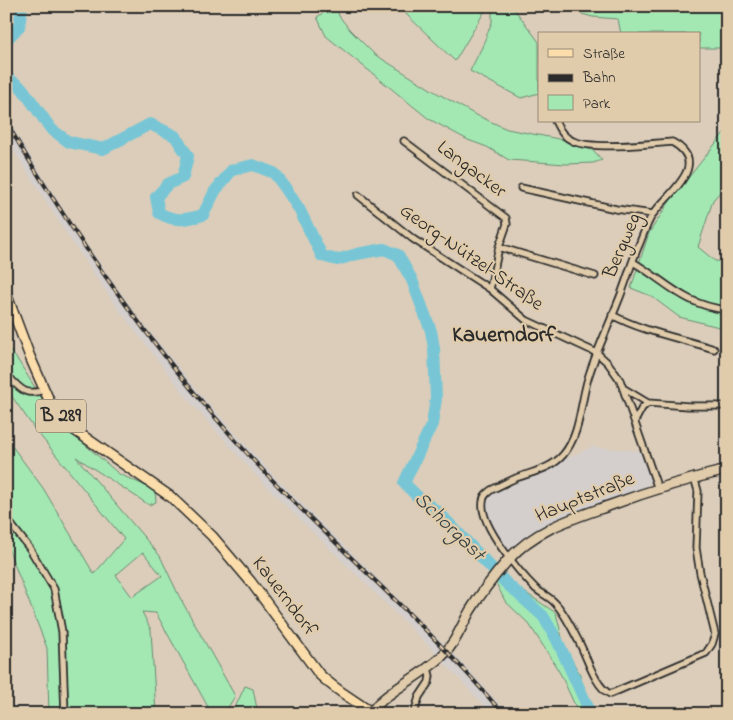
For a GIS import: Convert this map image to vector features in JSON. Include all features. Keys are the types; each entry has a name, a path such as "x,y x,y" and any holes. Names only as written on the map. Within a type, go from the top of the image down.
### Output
{"main road":[{"name":"B 289","path":"6,293 44,390"},
{"name":"Kauerndorf","path":"44,390 52,407 73,429 171,496 212,536 232,558 319,674 342,695 373,713"},
{"name":"Hauptstraße","path":"373,713 379,703 428,669 444,655 471,610 506,562 532,538 564,521 694,477 727,470"}],"street":[{"name":"Bergweg","path":"506,562 484,513 482,502 486,494 492,490 552,464 563,455 572,440 579,419 589,374 638,248 653,214 684,178 689,162 685,153 672,142 584,145 572,141 562,134 556,122"},
{"name":"Langacker","path":"404,141 506,218 507,224 499,247 490,289"},
{"path":"521,188 616,209 653,214"},
{"name":"Georg-Nützel-Straße","path":"358,195 413,239 490,289 526,320 597,353"},
{"path":"499,247 595,276"},
{"path":"633,262 686,299 709,308 727,310"},
{"path":"612,315 664,336 714,349"},
{"path":"597,353 608,363 620,380 658,489"},
{"path":"6,374 21,389 28,392 34,393 44,390"},
{"path":"623,388 648,403 727,406"},
{"path":"635,421 642,408 648,403"},
{"path":"506,562 554,602 580,643 590,667 605,692 610,694 706,653 712,644 715,634 696,548 698,491 694,477"},
{"path":"6,518 30,549 54,589 62,632 65,714"},
{"path":"414,714 419,697 429,682 428,669"}],"shaded area":[{"path":"6,117 74,227 141,321 201,395 274,476 461,661 508,714 492,714 426,643 265,485 192,404 119,310 66,233 6,138"},
{"path":"592,447 641,451 651,477 650,483 646,488 567,517 509,555 489,520 485,506 486,499 492,492"}],"green space":[{"path":"336,6 339,16 350,30 374,54 437,93 474,114 507,129 569,141 594,151 602,160 593,163 566,164 509,160 487,147 468,140 429,119 326,36 317,17"},
{"path":"400,6 484,6 486,9 455,61"},
{"path":"492,6 512,6 538,41 538,93 521,98 470,71 492,22"},
{"path":"552,6 727,6 727,48 700,48 700,32 621,32 618,19 593,17"},
{"path":"727,129 727,184 713,200 698,247 715,261 727,262 727,318 723,328 679,317 651,296 631,288 649,233 670,201"},
{"path":"6,345 19,362 54,418 119,474 155,490 156,502 149,505 76,457 160,556 179,596 235,696 224,714 212,714 156,613 142,612 151,630 156,714 49,714 47,648 6,543 6,438 43,488 94,574 124,539 34,428 6,388","holes":["143,552 162,576 132,597 116,575"]},
{"path":"502,571 508,581 556,613 564,646 581,676 583,691 595,714 579,714 561,675 529,624 505,601 494,579"},
{"path":"245,686 253,689 258,714 232,714"}],"waterway":[{"name":"Schorgast","path":"6,40 19,27 22,6"},
{"name":"Schorgast","path":"6,77 22,88 51,129 69,142 103,149 150,124 175,136 188,156 183,177 168,184 156,197 159,213 165,216 180,219 203,215 215,191 232,170 253,165 274,173 284,186 299,209 322,256 337,260 384,249 398,255 412,280 431,331 434,348 436,399 432,424 404,483 421,500 438,512 506,583 543,616 557,640 591,714"}],"railway":[{"path":"6,122 91,256 122,300 187,384 257,464 444,649 503,714"}],"district":[{"name":"Kauerndorf","path":"504,336"}]}
